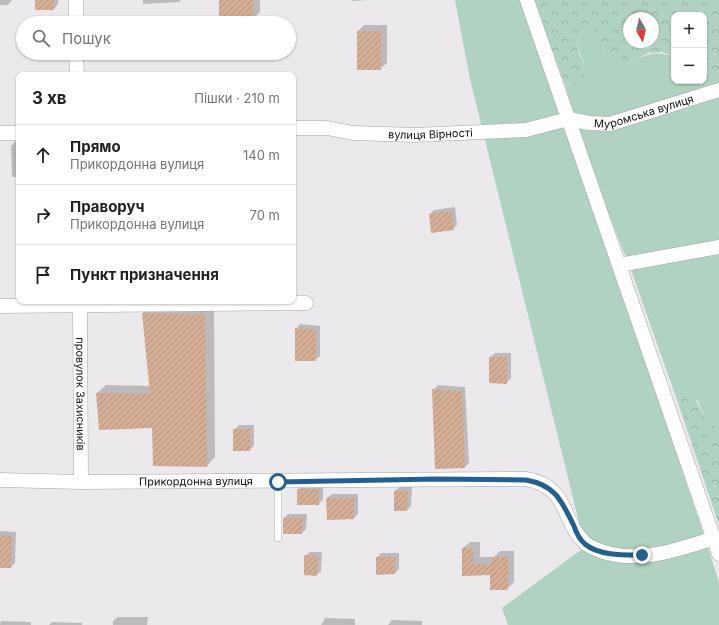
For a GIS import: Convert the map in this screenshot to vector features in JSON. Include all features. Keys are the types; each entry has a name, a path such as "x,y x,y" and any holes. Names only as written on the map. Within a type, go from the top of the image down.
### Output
{"street":[{"path":"76,0 76,16"},
{"path":"527,0 719,554"},
{"path":"76,60 76,72"},
{"name":"Муромська вулиця","path":"568,119 589,123 610,124 719,90"},
{"name":"вулиця Вірності","path":"296,128 327,128 354,133 415,135 526,130 568,119"},
{"path":"0,133 16,133"},
{"path":"620,265 719,247"},
{"path":"296,303 306,303"},
{"path":"0,306 193,304"},
{"name":"провулок Захисників","path":"80,305 81,482"},
{"name":"Прикордонна вулиця","path":"0,480 81,482 278,482 437,479 526,480 540,482 552,490 560,499 577,533 586,544 608,554 642,555 675,551 714,538"}],"lane":[{"path":"278,482 278,538"}],"green space":[{"path":"455,0 522,0 719,582 719,625 508,625 502,608 585,547 470,79"},
{"path":"534,0 719,0 719,84 709,84 707,82 707,12 671,12 671,55 662,52 648,53 625,65 617,64 606,56 600,35 590,28 580,33 577,46 584,64 585,72 580,83 565,85"},
{"path":"590,28 600,35 606,56 625,65 649,54 660,53 671,55 671,84 707,84 707,82 709,84 719,84 719,245 628,258 624,253 591,168 565,85 571,85 585,67 577,46 580,33"},
{"path":"719,252 719,428 708,421 703,414 698,401 679,395 678,403 630,267"},
{"path":"685,393 692,394 706,418 710,423 719,428 719,525 678,403 679,395"}],"building":[{"path":"35,0 54,0 54,10 35,10"},
{"path":"219,0 253,0 254,16 219,16"},
{"path":"357,31 381,31 381,70 357,70"},
{"path":"451,211 454,230 431,233 429,214"},
{"path":"142,313 205,315 207,467 153,466 152,428 99,430 96,393 150,394"},
{"path":"295,328 316,330 316,361 295,361"},
{"path":"489,357 507,357 507,384 489,383"},
{"path":"432,389 462,391 465,468 435,469"},
{"path":"233,429 250,429 250,451 233,451"},
{"path":"297,489 319,489 319,505 297,505"},
{"path":"394,491 408,491 407,511 394,511"},
{"path":"326,498 354,498 354,519 327,520"},
{"path":"283,518 303,518 302,534 283,534"},
{"path":"0,535 12,536 11,568 0,568"},
{"path":"462,548 473,548 473,564 492,564 492,557 508,557 508,590 490,590 490,575 462,576"},
{"path":"304,555 318,556 317,576 304,575"},
{"path":"376,557 395,557 395,574 376,575"}],"route":[{"path":"278,482 437,479 526,480 540,482 552,490 560,499 577,533 586,544 608,554 642,555"}]}
